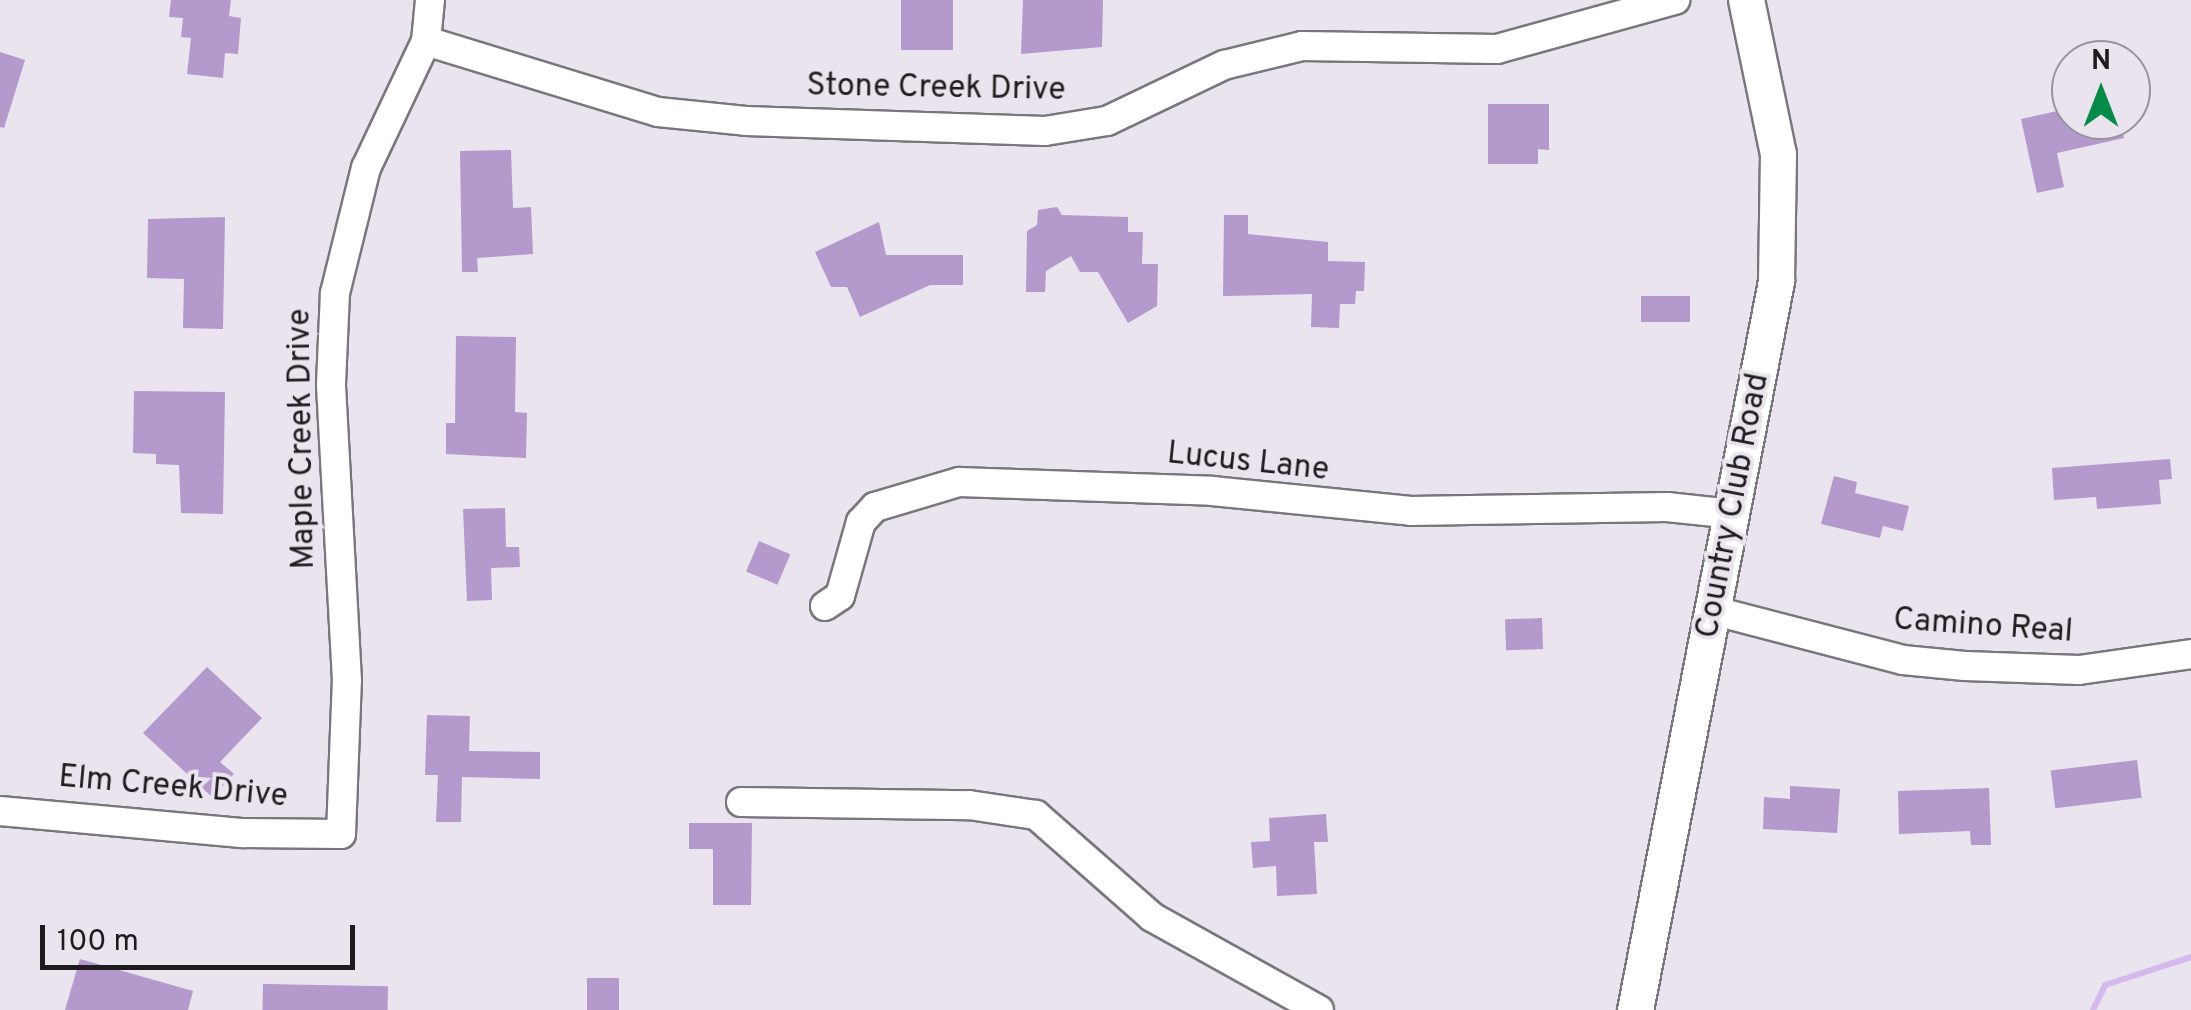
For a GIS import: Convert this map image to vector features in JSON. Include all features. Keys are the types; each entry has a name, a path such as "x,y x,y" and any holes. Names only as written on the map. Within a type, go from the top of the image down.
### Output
{"main road":[{"name":"Country Club Road","path":"1635,1010 1770,319 1780,228 1778,154 1746,0"}],"street":[{"name":"Maple Creek Drive","path":"341,834 347,681 331,384 334,293 366,168 426,40 430,0"},
{"name":"Stone Creek Drive","path":"426,40 658,112 1045,131 1107,121 1224,65 1302,46 1497,49 1674,0"},
{"name":"Lucus Lane","path":"825,606 840,596 861,522 875,507 958,482 1174,488 1411,512 1668,507 1732,514"},
{"name":"Camino Real","path":"1714,611 1902,660 1950,665 2078,670 2191,654"},
{"path":"741,802 969,805 1036,815 1152,917 1319,1010"},
{"name":"Elm Creek Drive","path":"0,811 244,834 341,834"}],"building":[{"path":"171,0 231,0 229,16 241,18 238,54 225,53 223,78 187,74 191,38 181,37 183,18 169,17"},
{"path":"901,0 953,0 953,50 901,50"},
{"path":"1023,0 1103,0 1102,47 1021,54"},
{"path":"0,52 25,60 4,128 0,127"},
{"path":"1488,104 1549,104 1549,150 1538,149 1538,164 1488,164"},
{"path":"2051,112 2051,140 2115,140 2057,153 2064,187 2037,193 2021,119"},
{"path":"511,150 513,208 531,207 533,254 477,258 478,272 462,272 460,151"},
{"path":"1057,207 1062,215 1128,217 1128,232 1143,232 1142,264 1158,264 1157,306 1128,323 1098,272 1080,272 1071,256 1046,271 1045,292 1026,292 1027,231 1037,225 1038,210"},
{"path":"1224,215 1248,215 1248,234 1328,242 1328,261 1365,262 1364,291 1356,291 1355,304 1340,304 1339,328 1311,327 1312,294 1223,296"},
{"path":"225,217 223,329 183,328 184,279 147,278 148,219"},
{"path":"879,222 886,255 963,255 963,285 930,285 860,317 847,287 831,287 815,252"},
{"path":"1641,296 1690,296 1690,322 1641,322"},
{"path":"456,336 516,337 515,412 527,413 526,458 446,454 446,423 455,423"},
{"path":"134,391 225,392 223,514 181,513 179,465 156,464 156,454 133,453"},
{"path":"2170,459 2172,479 2159,480 2161,504 2097,509 2096,497 2054,500 2052,468"},
{"path":"1834,476 1857,482 1855,493 1909,506 1903,531 1883,526 1880,538 1821,524"},
{"path":"505,508 506,547 519,547 520,567 491,568 492,600 467,601 463,509"},
{"path":"759,541 790,554 777,585 746,571"},
{"path":"1542,618 1543,649 1506,650 1505,619"},
{"path":"207,667 262,718 220,762 234,774 212,797 143,733"},
{"path":"427,715 470,716 469,751 540,752 540,779 462,777 461,822 436,822 438,775 425,775"},
{"path":"2137,760 2142,798 2055,808 2051,771"},
{"path":"1790,786 1840,789 1837,833 1763,829 1764,797 1790,799"},
{"path":"1989,788 1991,845 1971,845 1970,831 1899,834 1898,791"},
{"path":"1326,814 1328,842 1314,842 1317,894 1277,896 1276,866 1253,868 1251,842 1270,841 1269,818"},
{"path":"689,823 752,823 751,905 713,905 713,849 689,849"},
{"path":"80,959 193,991 188,1010 65,1010"},
{"path":"587,978 619,978 619,1010 587,1010"},
{"path":"263,984 388,986 388,1010 263,1010"}],"waterway":[{"path":"2093,1010 2105,985 2191,957"}]}
